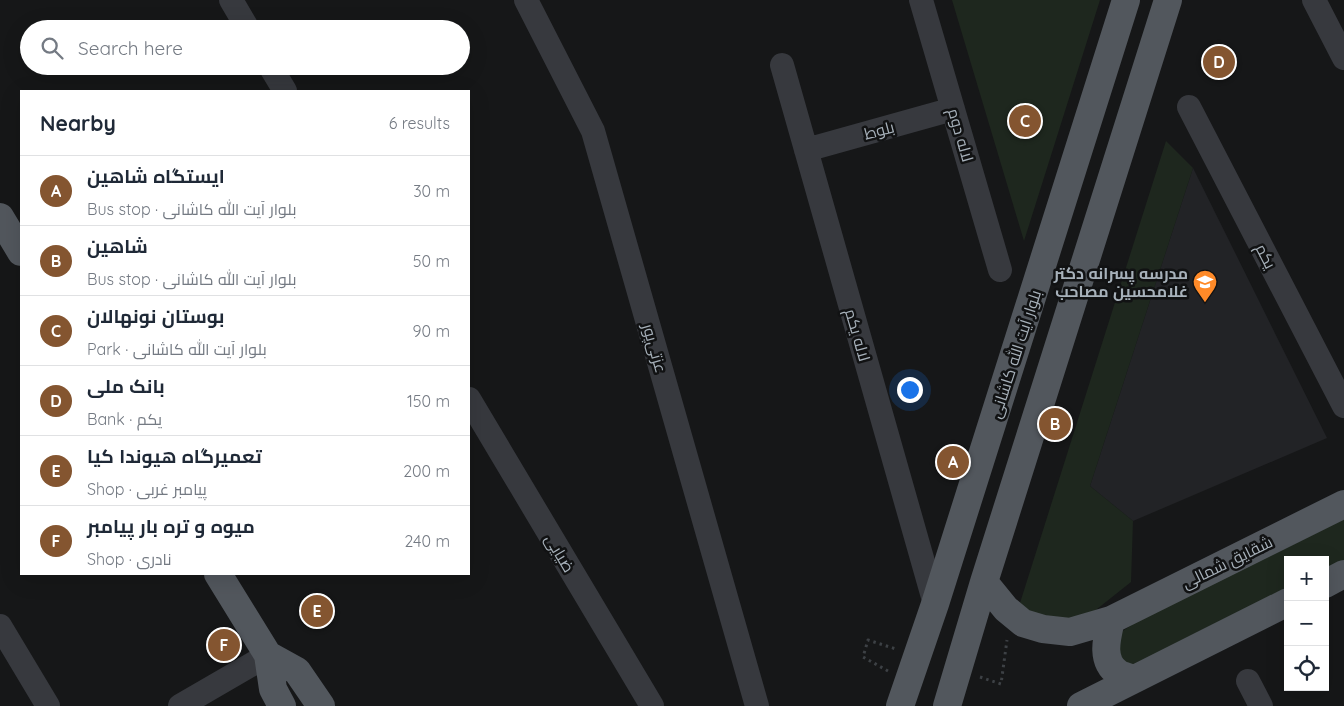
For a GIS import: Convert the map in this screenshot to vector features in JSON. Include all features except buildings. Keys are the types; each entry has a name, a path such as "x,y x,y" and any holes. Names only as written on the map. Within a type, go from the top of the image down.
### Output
{"main road":[{"name":"بلوار آیت الله کاشانی","path":"900,706 935,604 1126,0"},
{"path":"947,706 984,582 1168,0"},
{"path":"0,217 20,250"},
{"name":"شقایق شمالی","path":"984,582 1006,609 1024,624 1070,632 1111,620 1344,504"},
{"path":"1329,582 1344,574"},
{"path":"219,575 268,655 273,689 282,706"},
{"path":"1081,706 1284,604"},
{"path":"1111,620 1106,642 1107,660 1117,672 1133,679"},
{"path":"268,655 297,671 321,706"}],"street":[{"path":"231,0 243,20"},
{"name":"عزتی‌پور","path":"526,0 593,131 757,706"},
{"name":"لاله دوم","path":"921,0 1000,270"},
{"path":"1314,0 1344,58"},
{"name":"لاله یکم","path":"782,66 935,604"},
{"path":"275,75 284,90"},
{"name":"یکم","path":"1189,107 1344,406"},
{"name":"بلوط","path":"806,150 954,110"},
{"name":"ضیایی","path":"470,401 652,706"},
{"path":"0,626 48,706"},
{"path":"180,706 268,655"},
{"path":"1248,681 1261,706"}],"path":[{"path":"1001,684 1008,636"},
{"path":"863,657 868,640"}],"shaded area":[{"path":"952,0 1100,0 1024,241"},
{"path":"1166,141 1193,168 1090,486 1133,521 1131,582 1087,617 1059,622 1030,615 1020,603"},
{"name":"مدرسه پسرانه دکتر غلامحسین مصاحب","path":"1193,168 1327,438 1133,521 1090,486"},
{"path":"1344,517 1344,564 1329,572 1329,556 1284,556 1284,594 1131,669 1117,660 1121,632 1141,619"}],"place":[{"name":"بانک ملی","path":"1219,62"},
{"name":"بوستان نونهالان","path":"1025,121"},
{"name":"مدرسه پسرانه دکتر غلامحسین مصاحب","path":"1205,303"},
{"name":"شاهین","path":"1055,424"},
{"name":"ایستگاه شاهین","path":"953,462"},
{"name":"تعمیرگاه هیوندا کیا","path":"317,611"},
{"name":"میوه و تره بار پیامبر","path":"224,645"}]}
